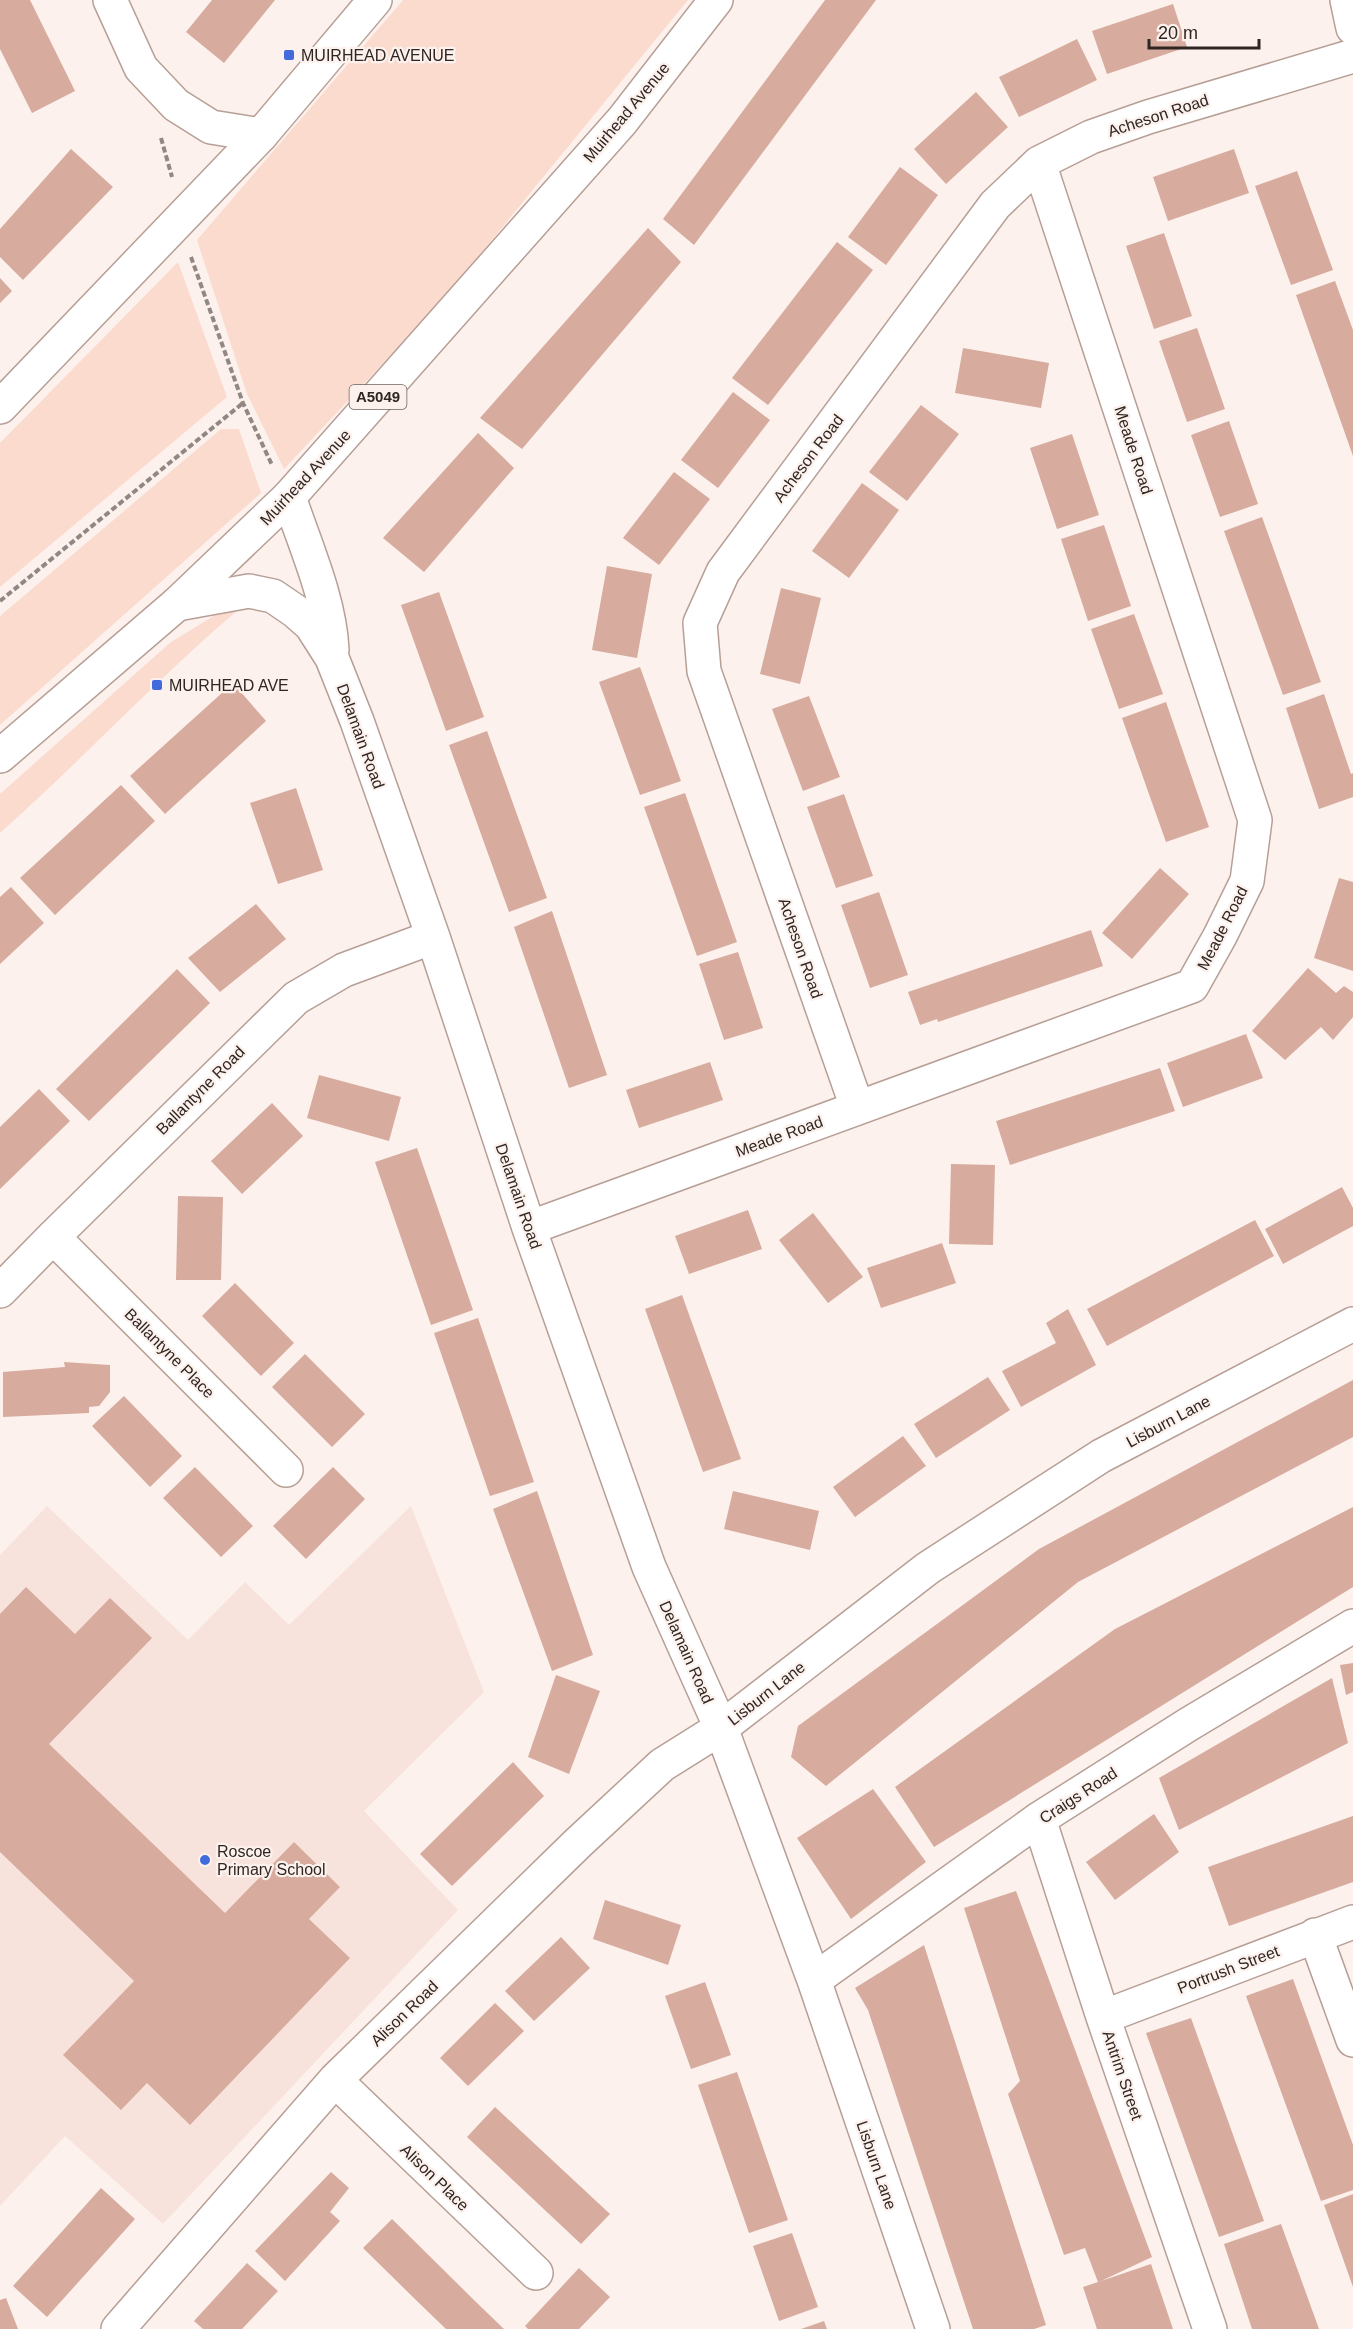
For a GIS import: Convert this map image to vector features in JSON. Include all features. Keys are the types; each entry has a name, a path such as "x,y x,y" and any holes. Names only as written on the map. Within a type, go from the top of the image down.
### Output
{"main road":[{"path":"110,0 141,68 176,105 211,127 261,135"},
{"path":"0,407 261,135 375,0"},
{"name":"Muirhead Avenue","path":"0,756 177,604 289,497 622,121 716,0"},
{"name":"Acheson Road","path":"857,1107 704,671 700,623 723,572 995,205 1039,163 1091,137 1148,117 1353,56"},
{"name":"Meade Road","path":"529,1228 1192,986 1220,936 1247,880 1255,820 1039,163"},
{"path":"289,497 331,630 332,658"},
{"path":"177,604 249,591 273,596 295,610 311,625 332,658"},
{"name":"Delamain Road","path":"332,658 357,720 433,937 529,1228 649,1567 721,1728"},
{"name":"Ballantyne Road","path":"0,1291 296,998 344,970 433,937"},
{"name":"Ballantyne Place","path":"53,1237 286,1470"},
{"name":"Lisburn Lane","path":"933,2329 814,1980 721,1728 928,1568 1101,1456 1353,1324"},
{"name":"Craigs Road","path":"814,1980 1039,1819 1189,1724 1353,1626"},
{"name":"Alison Road","path":"118,2329 335,2080 578,1843 662,1766 721,1728"},
{"name":"Antrim Street","path":"1039,1819 1103,2017 1210,2329"},
{"name":"Portrush Street","path":"1103,2017 1353,1922"},
{"path":"1315,1935 1353,2040"},
{"name":"Alison Place","path":"335,2080 536,2273"}],"path":[{"path":"0,601 243,403 289,497"}],"shaded area":[{"path":"403,0 688,0 447,295 284,469 247,394 197,240"},
{"path":"178,262 227,397 0,587 0,443"},
{"path":"221,429 239,429 261,493 0,725 0,616"},
{"path":"239,609 0,833 0,794 171,642 220,612"},
{"name":"Roscoe Primary School","path":"47,1506 188,1640 245,1582 289,1625 411,1506 484,1692 364,1811 458,1910 163,2224 65,2136 0,2206 0,1555"}],"building":[{"path":"0,0 30,0 75,91 32,113 0,49"},
{"path":"212,0 275,0 224,63 186,32"},
{"path":"825,0 876,0 694,245 663,219"},
{"path":"1173,4 1187,47 1107,74 1092,31"},
{"path":"1077,39 1097,80 1019,117 999,77"},
{"path":"976,92 1008,127 946,184 914,149"},
{"path":"71,149 113,187 23,280 0,257 0,229"},
{"path":"1234,149 1249,193 1168,221 1153,177"},
{"path":"900,167 938,195 886,265 848,237"},
{"path":"1297,171 1333,270 1291,285 1255,186"},
{"path":"648,228 681,262 522,449 480,418"},
{"path":"1164,233 1192,316 1154,329 1126,246"},
{"path":"837,242 873,270 768,405 732,378"},
{"path":"0,278 12,291 0,303"},
{"path":"1335,281 1353,330 1353,456 1296,295"},
{"path":"1197,328 1225,409 1187,422 1159,341"},
{"path":"963,348 1049,363 1041,408 955,393"},
{"path":"733,392 770,420 718,488 681,460"},
{"path":"921,405 959,434 907,501 869,472"},
{"path":"1229,421 1258,504 1220,517 1191,435"},
{"path":"478,433 514,468 424,572 383,538"},
{"path":"1072,434 1099,515 1057,529 1030,448"},
{"path":"674,472 710,499 659,565 623,538"},
{"path":"862,483 899,510 849,578 812,551"},
{"path":"1262,517 1321,682 1283,695 1224,531"},
{"path":"1104,525 1131,606 1088,621 1061,539"},
{"path":"607,566 652,574 637,658 592,650"},
{"path":"781,588 821,598 800,684 760,674"},
{"path":"439,592 484,717 446,731 401,605"},
{"path":"1134,614 1163,694 1119,709 1091,629"},
{"path":"640,667 681,781 640,795 599,682"},
{"path":"233,683 266,721 165,814 130,776"},
{"path":"1324,694 1351,774 1353,773 1353,797 1319,809 1286,708"},
{"path":"809,696 840,777 803,791 772,709"},
{"path":"1166,702 1209,827 1166,842 1122,718"},
{"path":"487,731 547,898 509,912 449,745"},
{"path":"121,785 155,821 55,915 20,878"},
{"path":"296,788 323,870 278,884 250,803"},
{"path":"685,793 737,942 697,956 644,807"},
{"path":"844,794 873,876 836,888 807,807"},
{"path":"1160,868 1189,894 1132,959 1102,933"},
{"path":"1339,878 1353,882 1353,971 1314,958"},
{"path":"11,887 44,923 0,964 0,897"},
{"path":"879,892 908,975 870,988 841,905"},
{"path":"256,904 286,939 220,992 188,958"},
{"path":"552,911 607,1075 569,1088 514,927"},
{"path":"1091,930 1103,966 938,1022 937,1019 920,1025 908,992"},
{"path":"738,952 763,1028 724,1040 699,964"},
{"path":"1308,968 1336,993 1344,986 1353,992 1353,1017 1333,1040 1321,1027 1285,1060 1252,1031"},
{"path":"177,969 210,1003 89,1121 56,1089"},
{"path":"1246,1034 1263,1078 1183,1107 1167,1063"},
{"path":"710,1062 723,1100 639,1128 626,1090"},
{"path":"1160,1068 1175,1111 1010,1165 996,1121"},
{"path":"319,1075 401,1097 389,1141 307,1118"},
{"path":"39,1089 70,1121 0,1189 0,1127"},
{"path":"272,1103 303,1136 242,1194 211,1161"},
{"path":"417,1148 473,1310 431,1325 375,1162"},
{"path":"951,1164 995,1165 993,1245 949,1244"},
{"path":"1342,1187 1353,1208 1353,1226 1283,1264 1265,1229"},
{"path":"178,1196 223,1197 221,1280 176,1280"},
{"path":"748,1210 762,1249 689,1274 675,1236"},
{"path":"813,1213 863,1277 828,1303 779,1240"},
{"path":"1255,1220 1274,1256 1107,1346 1087,1309"},
{"path":"942,1243 956,1283 881,1308 867,1268"},
{"path":"235,1283 294,1343 261,1376 202,1316"},
{"path":"682,1295 741,1459 703,1472 645,1309"},
{"path":"1068,1309 1096,1365 1021,1407 1002,1371 1056,1343 1046,1323"},
{"path":"478,1318 534,1482 490,1496 434,1333"},
{"path":"305,1354 365,1414 332,1447 272,1387"},
{"path":"64,1362 110,1365 110,1392 99,1406 89,1407 89,1413 3,1417 3,1372 65,1367"},
{"path":"988,1377 1010,1410 936,1458 914,1424"},
{"path":"1353,1380 1353,1437 1078,1582 826,1786 791,1757 798,1726 1039,1549"},
{"path":"124,1396 182,1456 150,1487 92,1426"},
{"path":"903,1436 926,1466 855,1517 833,1487"},
{"path":"195,1467 253,1526 221,1557 163,1498"},
{"path":"333,1467 365,1499 306,1559 273,1526"},
{"path":"537,1491 593,1655 552,1671 493,1509"},
{"path":"733,1491 819,1511 810,1550 724,1529"},
{"path":"1353,1507 1353,1587 934,1847 895,1787 1115,1629"},
{"path":"26,1587 75,1634 110,1598 152,1638 49,1744 225,1913 294,1842 340,1887 309,1919 350,1958 190,2125 147,2083 121,2110 63,2055 134,1981 0,1852 0,1614"},
{"path":"1353,1663 1353,1692 1346,1695 1340,1665"},
{"path":"556,1675 600,1691 569,1774 528,1757"},
{"path":"1332,1678 1348,1743 1179,1830 1159,1778"},
{"path":"513,1762 544,1796 452,1886 420,1854"},
{"path":"873,1789 926,1862 851,1919 797,1838"},
{"path":"1154,1814 1179,1852 1115,1900 1086,1862"},
{"path":"1353,1816 1353,1882 1229,1926 1208,1867"},
{"path":"1016,1891 1152,2257 1101,2281 1151,2264 1173,2329 1097,2329 1083,2287 1098,2282 1085,2248 1064,2255 1008,2094 1020,2081 964,1908"},
{"path":"605,1900 681,1925 668,1965 593,1939"},
{"path":"561,1937 590,1968 534,2021 505,1991"},
{"path":"924,1945 1046,2325 1034,2329 973,2329 868,2010 855,1988"},
{"path":"1293,1979 1353,2145 1353,2190 1321,2201 1246,1996"},
{"path":"705,1982 731,2055 691,2069 665,1996"},
{"path":"495,2003 524,2031 468,2086 440,2058"},
{"path":"1191,2018 1264,2221 1219,2237 1146,2033"},
{"path":"737,2072 788,2220 749,2233 698,2085"},
{"path":"495,2107 610,2214 581,2244 467,2137"},
{"path":"331,2172 349,2188 330,2212 340,2221 285,2281 255,2251"},
{"path":"101,2188 135,2219 47,2317 13,2286"},
{"path":"1353,2194 1353,2287 1324,2205"},
{"path":"392,2219 504,2329 446,2329 363,2248"},
{"path":"1281,2224 1319,2329 1252,2329 1224,2244"},
{"path":"792,2233 818,2307 779,2321 753,2246"},
{"path":"247,2263 278,2291 242,2329 203,2329 194,2321"},
{"path":"579,2268 610,2297 579,2329 528,2329 525,2326"},
{"path":"6,2298 18,2329 0,2329 0,2300"},
{"path":"824,2321 827,2329 801,2329"}],"place":[{"name":"MUIRHEAD AVENUE","path":"289,55"},
{"name":"MUIRHEAD AVE","path":"157,685"},
{"name":"Roscoe Primary School","path":"205,1860"}]}
